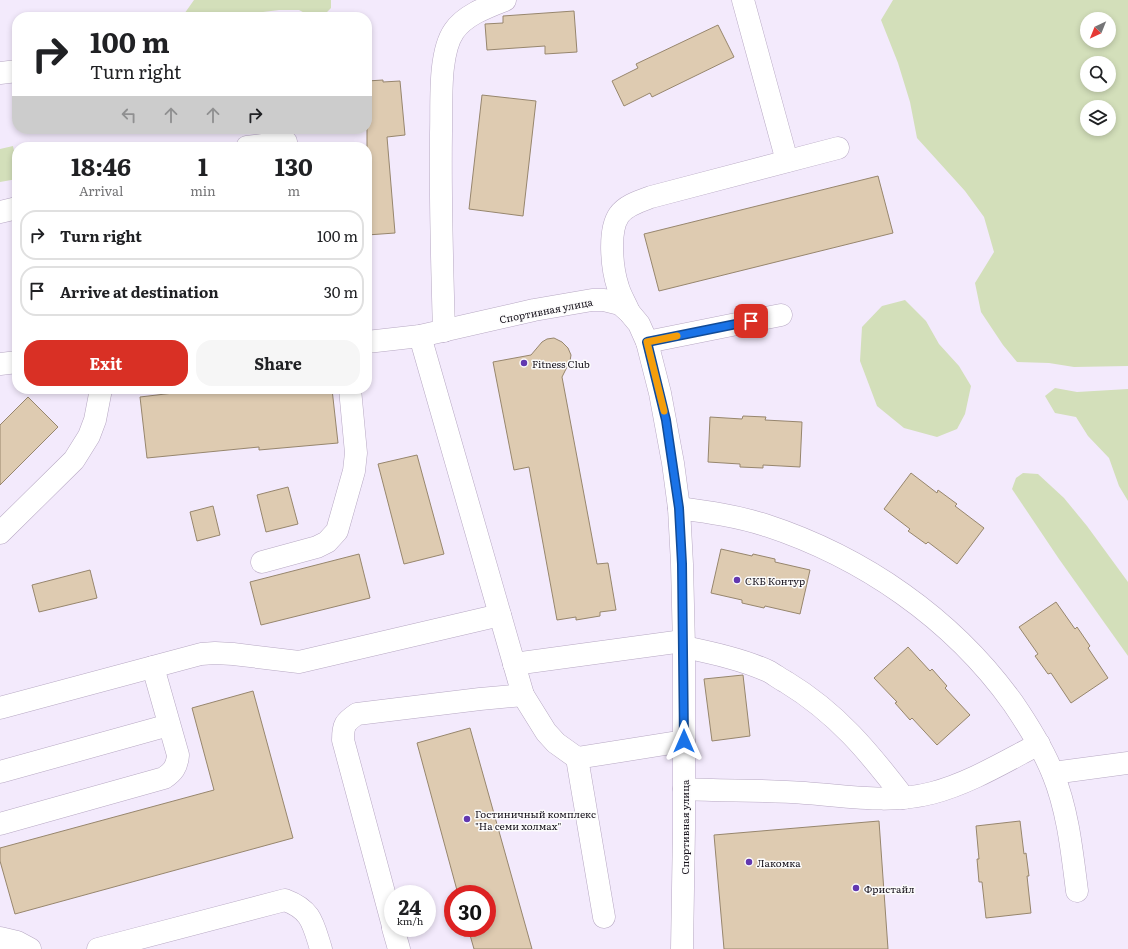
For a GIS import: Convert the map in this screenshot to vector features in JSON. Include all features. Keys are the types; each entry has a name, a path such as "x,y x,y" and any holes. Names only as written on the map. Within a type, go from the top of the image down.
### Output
{"street":[{"path":"444,331 440,203 442,74 447,47 453,32 462,22 473,14 505,0"},
{"path":"743,0 787,161"},
{"path":"0,73 12,72"},
{"path":"629,312 618,288 614,273 612,247 614,225 620,214 634,203 651,197 838,148"},
{"path":"0,212 12,209"},
{"path":"592,300 604,292 610,285 614,273"},
{"name":"Спортивная улица","path":"372,341 420,336 534,310 592,300 604,300 620,304 639,324 647,342 666,420 679,508 682,564 684,741 682,949"},
{"path":"647,342 781,314"},
{"path":"420,336 523,696 546,732 556,743 577,758 684,741"},
{"path":"0,364 12,363"},
{"path":"0,533 74,460 89,436 95,420 100,394"},
{"path":"262,562 317,547 327,542 336,531 354,472 356,453 350,394"},
{"path":"679,508 728,515 777,529 815,544 866,570 899,591 930,614 955,637 978,660 1010,700 1039,744 1053,773 1062,803 1068,829 1078,891"},
{"path":"0,708 202,654 215,653 299,662 500,616"},
{"path":"514,664 683,644 724,655 768,671 807,695 844,726 876,761 904,798"},
{"path":"0,824 164,778 172,773 178,764 178,755 153,667"},
{"path":"384,893 343,740 343,728 348,720 357,714 480,699 523,696"},
{"path":"0,772 170,725"},
{"path":"684,789 904,798 931,793 966,782 1039,744"},
{"path":"577,758 604,917"},
{"path":"1053,773 1128,763"},
{"path":"98,949 285,900 295,904 307,912 313,923 321,949"},
{"path":"396,937 399,949"},
{"path":"0,938 18,942 30,949"}],"green space":[{"path":"194,0 331,0 331,8 327,12 279,10 263,12 186,12"},
{"path":"893,0 1128,0 1128,366 1074,367 1049,363 1017,362 1003,345 981,312 975,283 994,252 984,217 965,191 917,138 910,102 898,63 881,20"},
{"path":"12,146 12,180 0,182 0,149"},
{"path":"905,300 926,321 939,344 959,366 971,386 965,414 957,429 937,437 904,428 877,406 860,361 862,327 882,306"},
{"path":"1055,388 1077,392 1128,389 1128,501 1119,486 1109,458 1088,436 1076,417 1055,413 1045,396"},
{"path":"1023,473 1038,474 1064,498 1087,526 1128,582 1128,656 1059,559 1012,489 1016,478"}],"building":[{"path":"574,11 577,52 545,54 545,46 487,50 485,24 503,23 503,16"},
{"path":"718,25 734,57 652,97 650,93 624,106 612,81 638,68 636,64"},
{"path":"372,81 400,81 405,135 387,137 395,233 372,235 372,142 367,142 367,134 372,134"},
{"path":"482,95 536,101 523,216 469,209"},
{"path":"878,176 893,233 659,291 644,234"},
{"path":"554,338 562,342 568,348 571,355 570,361 562,377 597,564 608,563 616,610 600,612 600,616 576,620 576,617 557,620 529,467 514,470 493,362 531,355 542,342 547,339"},
{"path":"165,394 333,394 338,443 259,450 259,447 147,458 140,397"},
{"path":"28,397 58,427 0,485 0,425"},
{"path":"743,416 766,417 765,420 802,422 800,467 763,465 763,468 740,467 740,464 708,462 710,417 742,419"},
{"path":"417,455 444,554 404,564 378,464"},
{"path":"911,473 937,493 938,490 957,504 955,506 984,528 957,564 928,542 926,544 908,531 910,529 884,509"},
{"path":"288,487 298,524 266,532 257,495"},
{"path":"213,506 220,535 197,541 190,512"},
{"path":"721,549 752,556 753,554 775,559 775,562 810,570 800,614 765,606 764,608 742,603 742,600 711,593"},
{"path":"359,554 370,598 261,625 250,582"},
{"path":"90,570 97,598 39,612 32,585"},
{"path":"1056,602 1075,629 1077,627 1090,646 1088,648 1108,678 1071,703 1051,673 1048,674 1035,656 1038,654 1019,627"},
{"path":"908,647 930,671 932,669 947,686 945,688 970,715 937,745 912,718 910,720 895,703 897,702 874,678"},
{"path":"743,675 750,736 712,741 704,679"},
{"path":"253,691 293,838 15,914 0,861 0,848 214,790 192,708"},
{"name":"Гостиничный комплекс \"На семи холмах\"","path":"470,728 532,949 474,949 471,937 496,937 496,885 456,885 417,743"},
{"path":"879,821 888,949 724,949 714,835"},
{"path":"1020,821 1024,854 1026,853 1029,876 1027,876 1031,913 986,918 982,882 979,882 977,859 979,859 976,826"}],"slow traffic":[{"path":"664,411 647,342 677,336"}],"place":[{"name":"Fitness Club","path":"524,363"},
{"name":"СКБ Контур","path":"737,580"},
{"name":"Гостиничный комплекс \"На семи холмах\"","path":"467,819"},
{"name":"Лакомка","path":"749,862"},
{"name":"Фристайл","path":"856,888"}],"route":[{"path":"684,741 684,648 679,508 666,420 647,342 751,321"}]}
